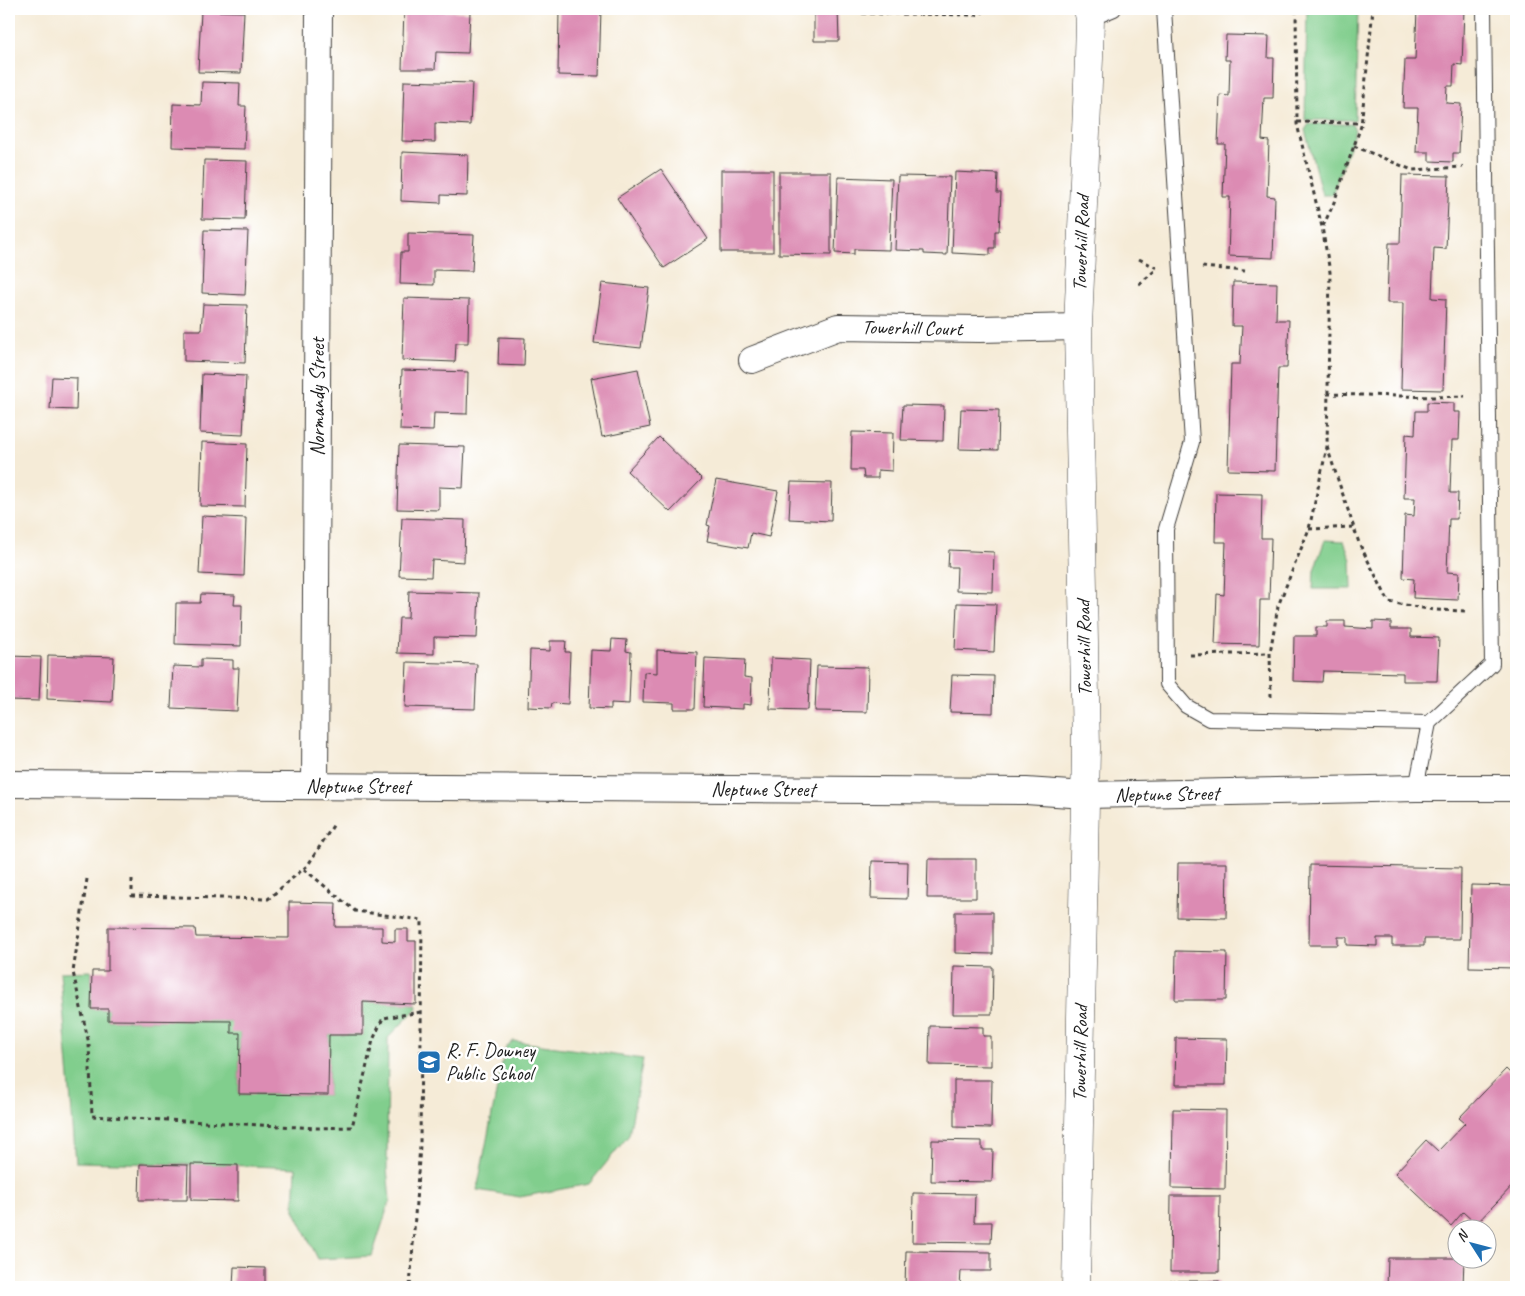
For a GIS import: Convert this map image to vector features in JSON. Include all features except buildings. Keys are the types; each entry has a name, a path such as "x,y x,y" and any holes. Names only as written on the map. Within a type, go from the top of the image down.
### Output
{"street":[{"name":"Normandy Street","path":"315,786 319,9"},
{"name":"Towerhill Road","path":"1076,1287 1086,795 1078,327 1089,58 1089,14"},
{"name":"Towerhill Court","path":"752,360 838,327 980,330 1078,327"},
{"name":"Neptune Street","path":"9,784 1016,791 1086,795 1416,788 1516,788"}],"lane":[{"path":"1089,14 1114,9"},
{"path":"1164,9 1192,442 1166,529 1167,684 1186,706 1209,719 1429,723"},
{"path":"1416,788 1429,723 1492,664 1484,9"}],"path":[{"path":"664,9 814,11"},
{"path":"838,12 978,14 988,9"},
{"path":"1272,720 1270,653 1278,606 1309,529 1327,446 1330,272 1322,227 1297,122 1296,9"},
{"path":"1322,227 1333,205 1361,123 1373,9"},
{"path":"1297,122 1361,123"},
{"path":"1354,146 1412,170 1486,166"},
{"path":"1139,284 1157,269"},
{"path":"1328,394 1435,397 1488,396"},
{"path":"1327,446 1359,543 1389,602 1434,610 1491,611"},
{"path":"1309,529 1353,526"},
{"path":"1167,654 1270,653"},
{"path":"132,878 132,896 268,899 308,865 334,824"},
{"path":"304,869 355,911 422,920 420,1145 410,1287"},
{"path":"87,879 73,972 89,1044 92,1116 316,1128 352,1127 373,1040 383,1018 421,1012"}],"green space":[{"path":"1307,9 1358,9 1355,120 1305,120"},
{"path":"1309,124 1352,124 1355,130 1332,195 1322,195 1305,130"},
{"path":"1325,540 1344,541 1351,560 1352,589 1313,589 1314,570"},
{"path":"92,971 91,1009 108,1009 108,1020 231,1021 240,1033 239,1094 328,1095 329,1035 363,1035 363,1002 416,1004 417,1008 388,1038 387,1168 390,1200 372,1256 318,1259 294,1210 296,1168 76,1162 60,972"},
{"path":"513,1041 643,1059 629,1135 589,1184 520,1197 477,1190 505,1048"}],"place":[{"name":"R. F. Downey Public School","path":"429,1062"}]}
